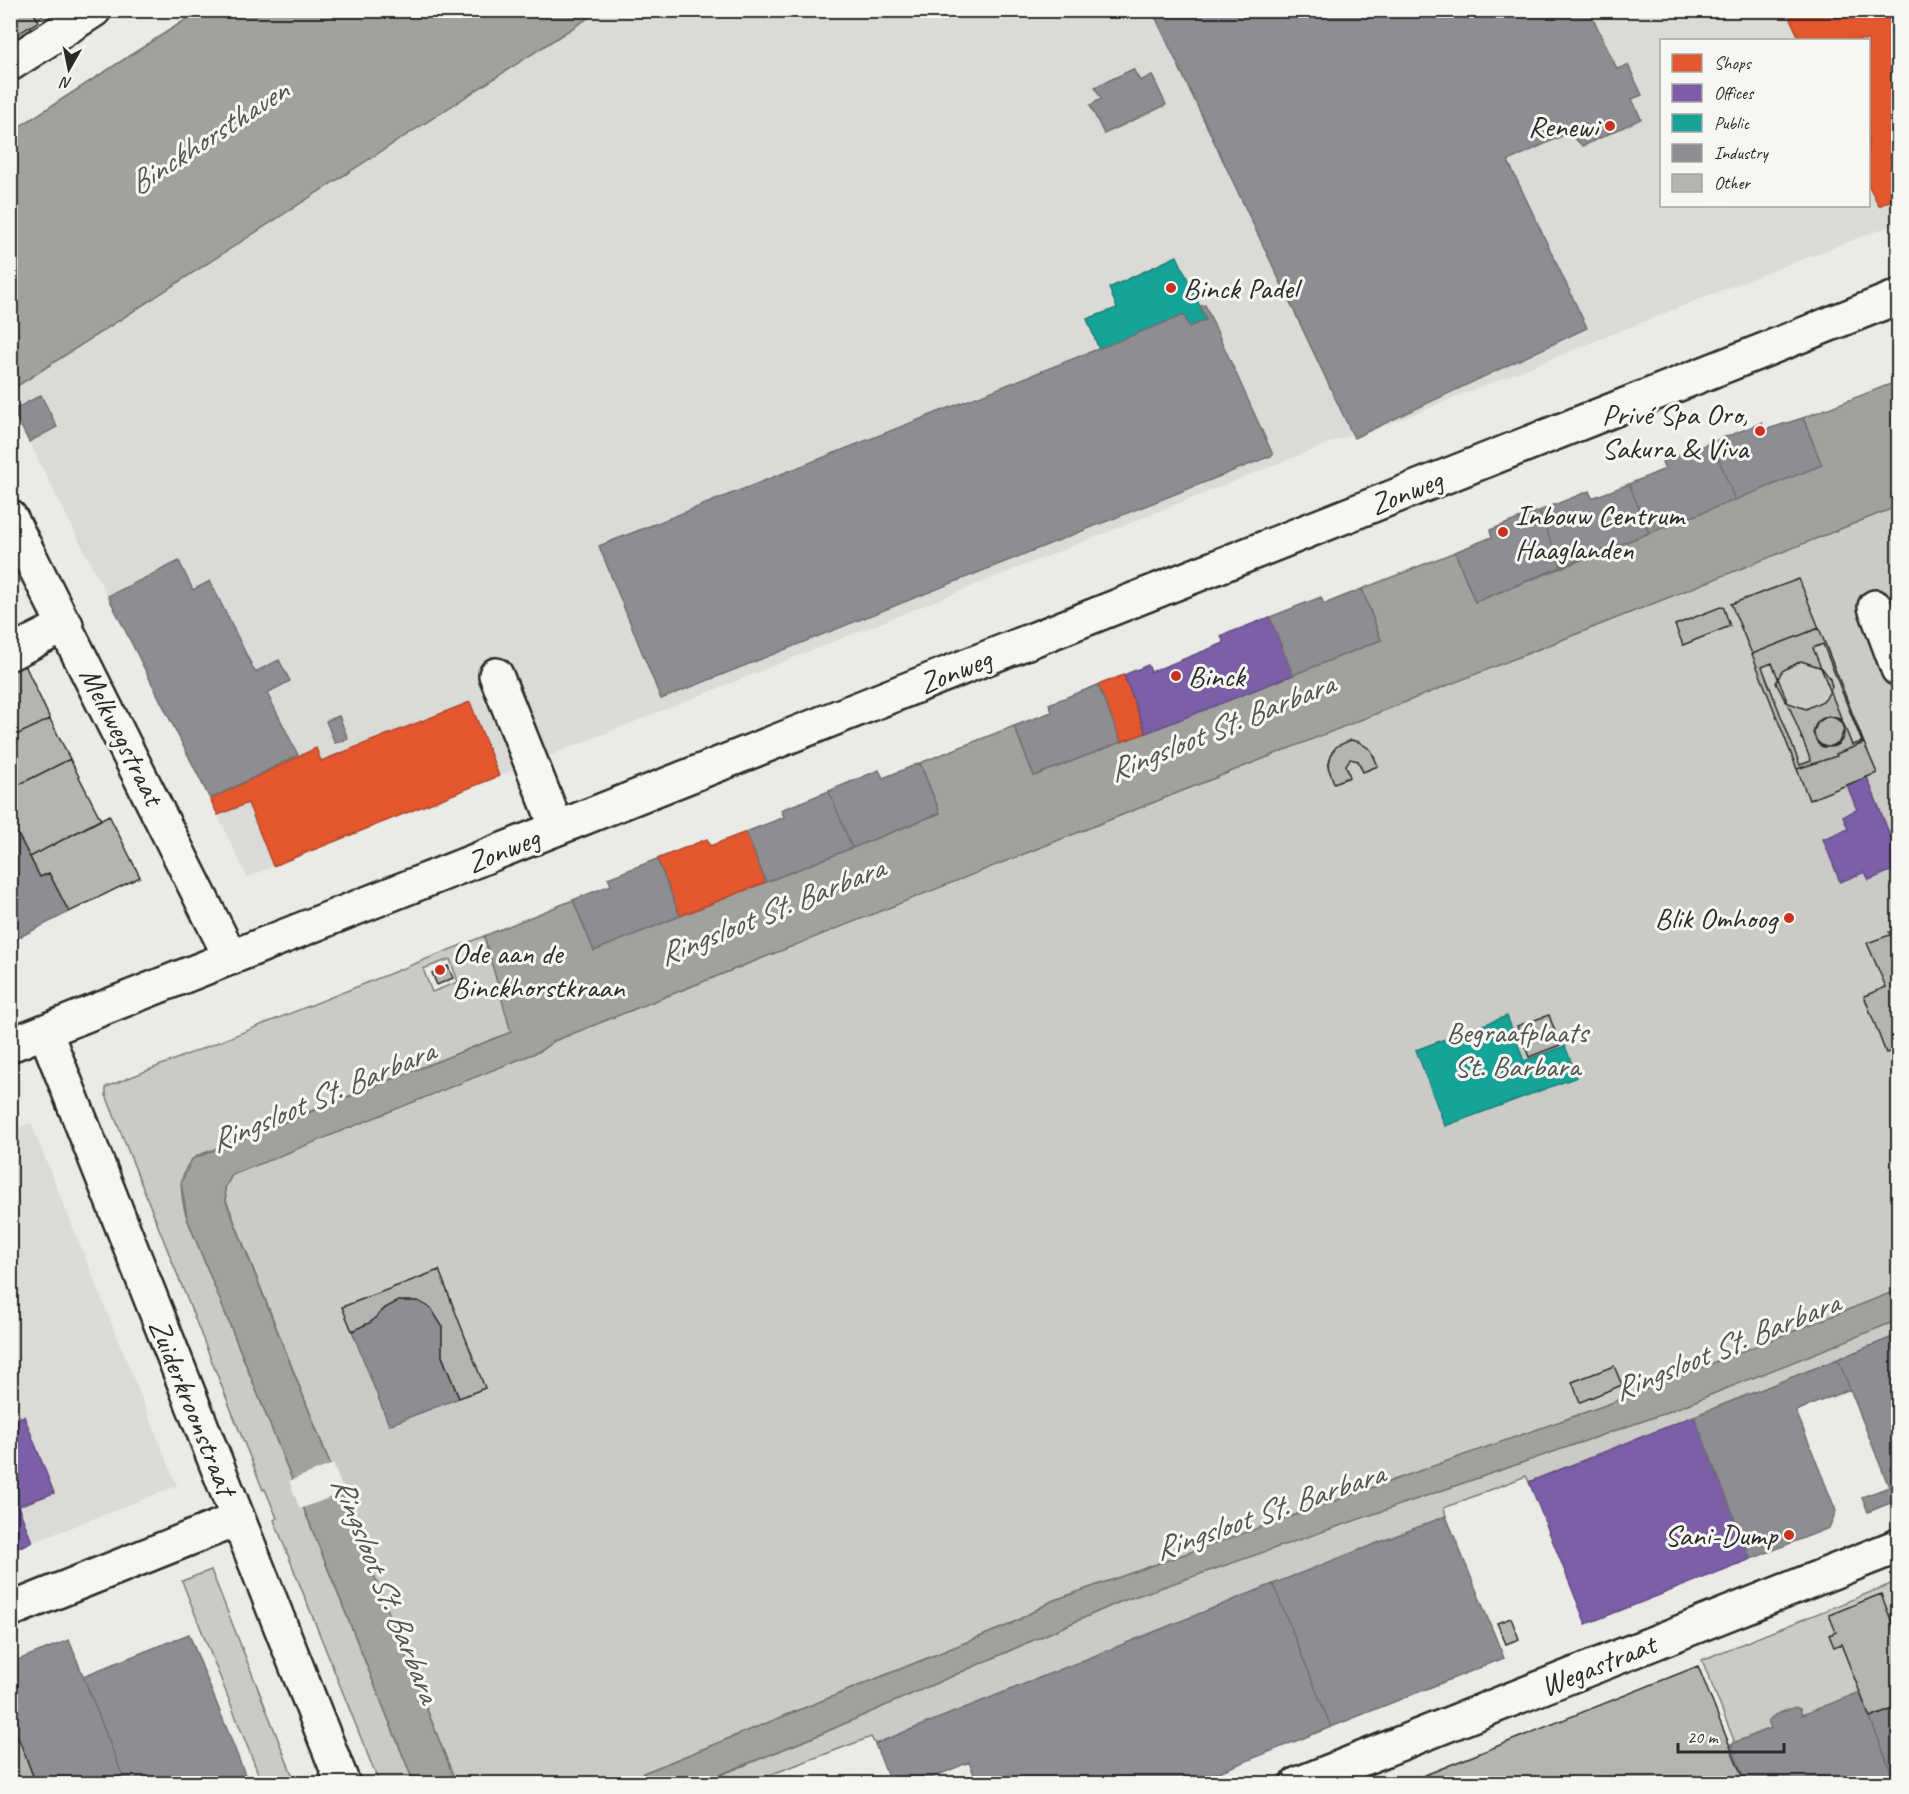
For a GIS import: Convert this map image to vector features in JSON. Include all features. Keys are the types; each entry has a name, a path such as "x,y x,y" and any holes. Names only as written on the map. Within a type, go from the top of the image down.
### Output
{"street":[{"path":"10,64 94,10"},
{"name":"Zonweg","path":"10,1045 1899,297"},
{"name":"Melkwegstraat","path":"10,517 231,958"},
{"path":"1875,607 1899,669"},
{"path":"10,653 66,625"},
{"path":"496,675 557,828"},
{"name":"Zuiderkroonstraat","path":"45,1031 343,1784"},
{"path":"10,1610 238,1520"},
{"name":"Wegastraat","path":"1298,1784 1899,1546"}],"shaded area":[{"path":"551,11 1898,11 1898,223 1737,284 1354,438 1352,434 247,877 210,799 13,410 11,371"},
{"path":"31,1123 177,1486 11,1551 10,1130"}],"green space":[{"name":"Begraafplaats St. Barbara","path":"1898,506 1898,1290 1606,1405 1052,1601 1009,1625 619,1783 456,1783 226,1200 225,1188 232,1175 540,1051 554,1041"},
{"path":"484,936 512,1032 199,1155 186,1167 182,1184 187,1218 414,1783 379,1783 274,1520 277,1518 265,1489 263,1490 106,1095 106,1087","holes":["450,959 458,982 432,992 423,969"]},
{"path":"1898,1320 1898,1335 1529,1482 1526,1476 1444,1508 1446,1516 875,1744 871,1737 748,1783 699,1784 821,1734 1122,1601 1660,1415"},
{"path":"211,1570 296,1783 262,1783 182,1581"},
{"path":"1898,1581 1898,1783 1751,1783 1702,1660"}],"water":[{"name":"Binckhorsthaven","path":"199,11 599,11 11,390 11,132"},
{"name":"Ringsloot St. Barbara","path":"1898,381 1898,506 554,1041 540,1051 232,1175 225,1188 226,1201 456,1783 414,1783 187,1218 181,1183 192,1159 511,1032 484,936 573,900 594,950 940,813 920,763 1014,726 1034,776 1381,640 1362,589 1455,552 1475,602 1821,465 1803,418"},
{"path":"1898,1290 1898,1320 1660,1415 1122,1601 821,1734 699,1783 619,1783 1009,1625 1052,1601 1606,1405"}],"pier":[{"path":"333,1464 344,1492 300,1509 289,1481"}],"building: Shops":[{"path":"1786,10 1898,10 1898,197 1879,206 1870,188 1870,39 1800,39"},
{"path":"1124,675 1146,733 1121,742 1098,685"},
{"path":"470,702 499,776 273,866 248,803 218,815 210,799 316,748 321,761"},
{"path":"746,832 766,882 680,916 657,859 707,839 710,846"}],"building: Offices":[{"path":"1270,617 1293,675 1146,733 1124,675 1148,665 1151,672 1224,643 1221,636"},
{"path":"1867,777 1898,856 1898,868 1869,880 1865,872 1840,882 1823,839 1848,829 1843,816 1857,810 1847,785"},
{"path":"24,1416 54,1493 18,1506 32,1542 10,1551 10,1421"},
{"path":"1694,1416 1751,1559 1586,1624 1529,1482"}],"building: Public":[{"path":"1177,256 1206,320 1189,327 1184,315 1099,349 1087,319 1117,308 1109,288"},
{"path":"1507,1016 1524,1061 1565,1046 1577,1077 1445,1126 1416,1050"}],"building: Industry":[{"path":"1152,10 1589,10 1617,69 1628,65 1642,95 1632,99 1641,119 1583,146 1568,133 1508,161 1587,328 1354,438"},
{"path":"1133,69 1140,81 1152,75 1166,105 1104,134 1090,105 1101,99 1095,87"},
{"path":"1205,305 1273,455 661,699 599,546 1184,315 1189,327 1206,320 1200,306"},
{"path":"41,395 57,427 29,442 13,410"},
{"path":"1803,418 1822,465 1735,500 1712,442 1762,423 1764,430"},
{"path":"1712,442 1735,500 1649,533 1629,484 1665,469 1662,462"},
{"path":"1629,484 1649,533 1561,567 1539,511 1589,491 1592,498"},
{"path":"1539,511 1561,567 1475,602 1455,552 1492,537 1490,530"},
{"path":"179,561 193,590 210,581 255,672 279,660 290,681 267,693 298,755 210,799 108,596"},
{"path":"1362,589 1381,640 1293,675 1270,617 1321,597 1324,604"},
{"path":"1098,685 1121,742 1034,776 1014,726 1052,712 1049,704"},
{"path":"339,716 348,739 335,743 326,721"},
{"path":"920,763 940,813 852,848 829,791 879,770 883,778"},
{"path":"829,791 852,848 766,882 746,832 784,817 781,810"},
{"path":"10,819 40,877 49,873 69,912 10,942"},
{"path":"657,859 680,916 594,951 573,900 611,885 608,878"},
{"path":"401,1300 418,1301 438,1315 442,1326 442,1356 459,1398 389,1425 352,1331 371,1322 390,1304"},
{"path":"1898,1335 1898,1500 1868,1512 1862,1497 1889,1487 1838,1359"},
{"path":"1838,1359 1850,1389 1796,1411 1836,1511 1829,1528 1751,1559 1694,1416"},
{"path":"1446,1516 1504,1658 1331,1727 1273,1584"},
{"path":"1273,1584 1331,1727 1189,1784 978,1784 969,1762 917,1784 891,1784 875,1744"},
{"path":"189,1634 248,1782 126,1784 83,1676"},
{"path":"69,1640 126,1784 36,1784 10,1718 10,1663"},
{"path":"1860,1692 1896,1784 1746,1784 1731,1744 1771,1728 1768,1721 1775,1715 1795,1707 1800,1709 1802,1715"},
{"path":"1898,1707 1898,1784 1896,1784 1870,1718"}],"building: Other":[{"path":"10,10 32,10 39,21 10,39"},
{"path":"32,10 50,10 37,19"},
{"path":"1799,579 1819,628 1752,654 1731,604"},
{"path":"1723,606 1730,626 1683,645 1675,625"},
{"path":"1819,628 1864,743 1836,754 1837,756 1797,769 1752,654","holes":["1823,644 1862,742 1852,745 1813,648","1772,663 1811,761 1800,765 1762,667","1828,716 1840,719 1844,730 1839,742 1829,747 1818,744 1813,733 1818,722"]},
{"path":"1801,661 1822,668 1830,679 1832,687 1825,700 1806,709 1786,702 1776,683 1782,671"},
{"path":"25,665 50,719 10,738 10,673"},
{"path":"1829,717 1840,721 1844,732 1840,743 1829,747 1818,743 1814,732 1818,721"},
{"path":"50,719 70,759 10,789 10,738"},
{"path":"1351,740 1371,750 1378,766 1363,772 1358,761 1350,759 1346,765 1350,777 1334,783 1328,767 1332,752 1337,746"},
{"path":"1864,743 1877,773 1809,800 1797,769 1837,756 1836,754"},
{"path":"70,759 101,820 30,857 10,819 10,789"},
{"path":"109,815 140,877 69,912 49,873 40,877 30,857"},
{"path":"1898,928 1898,1049 1886,1053 1864,996 1886,987 1867,943 1890,935 1889,932"},
{"path":"448,966 453,978 437,985 432,973"},
{"path":"1549,1015 1560,1045 1529,1057 1517,1026"},
{"path":"439,1270 485,1388 459,1398 442,1356 442,1326 431,1308 418,1301 398,1301 385,1308 371,1322 352,1331 342,1307"},
{"path":"1614,1366 1622,1385 1580,1402 1572,1382"},
{"path":"1881,1594 1898,1638 1898,1707 1870,1718 1841,1644 1834,1647 1829,1635 1836,1632 1829,1615"},
{"path":"1511,1618 1519,1639 1506,1644 1497,1623"},
{"path":"1698,1666 1745,1784 1405,1783"},
{"path":"10,1718 22,1747 36,1784 10,1784"}],"place":[{"name":"Renewi","path":"1610,126"},
{"name":"Binck Padel","path":"1171,288"},
{"name":"Privé Spa Oro, Sakura & Viva","path":"1760,431"},
{"name":"Inbouw Centrum Haaglanden","path":"1503,532"},
{"name":"Binck","path":"1176,676"},
{"name":"Blik Omhoog","path":"1789,918"},
{"name":"Ode aan de Binckhorstkraan","path":"440,970"},
{"name":"Sani-Dump","path":"1789,1535"}]}
